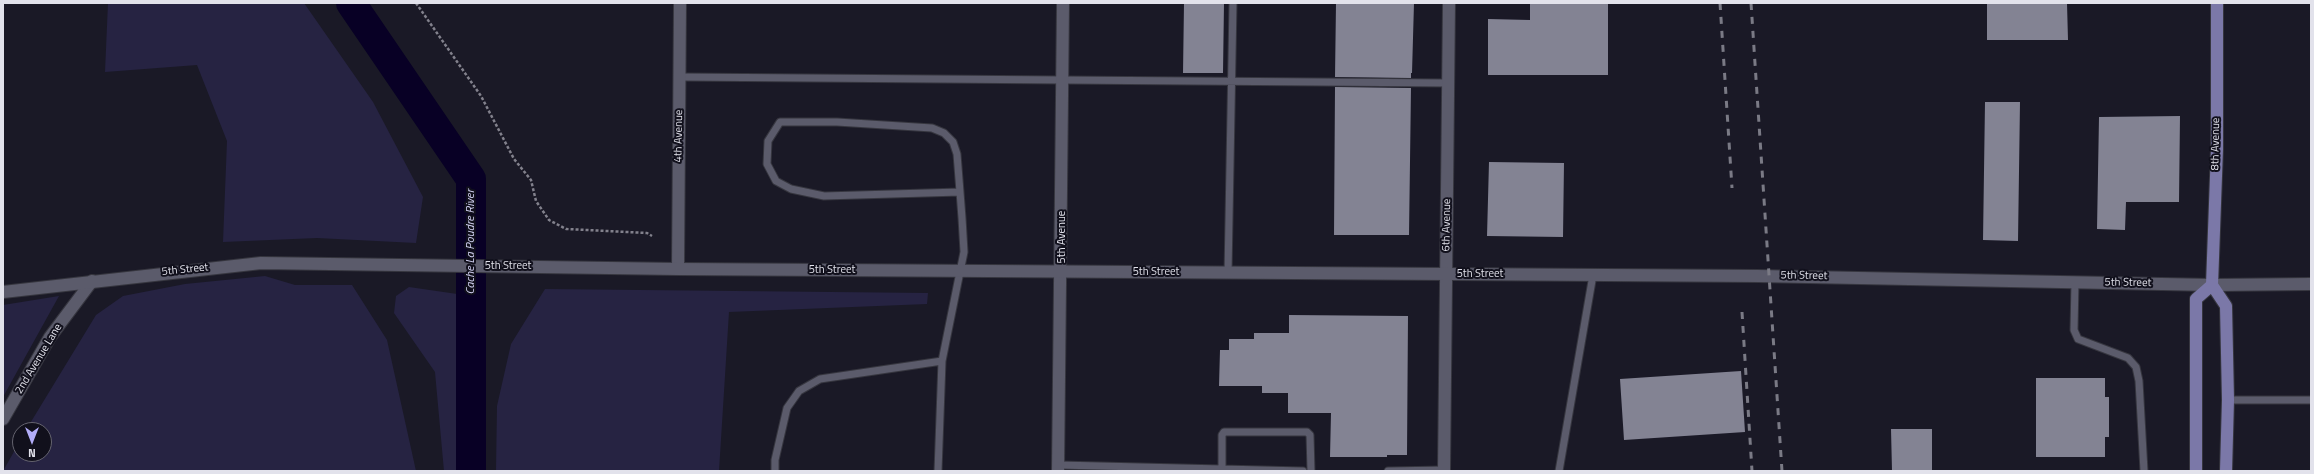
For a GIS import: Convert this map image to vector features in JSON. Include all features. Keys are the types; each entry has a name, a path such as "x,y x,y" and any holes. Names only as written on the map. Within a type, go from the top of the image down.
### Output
{"main road":[{"name":"4th Avenue","path":"678,269 680,3"},
{"name":"5th Avenue","path":"1058,468 1062,272 1063,3"},
{"name":"6th Avenue","path":"1444,470 1449,3"},
{"name":"8th Avenue","path":"2212,285 2217,149 2217,3"},
{"name":"5th Street","path":"3,292 261,263 678,269 1593,275 2212,285 2311,284"},
{"name":"2nd Avenue Lane","path":"3,419 50,337 92,281"},
{"path":"2196,471 2196,299 2212,285 2226,306 2228,400 2226,471"}],"lane":[{"path":"1228,273 1233,3"},
{"path":"680,77 1448,83"},
{"path":"938,471 942,361 958,271 964,252 960,192 957,154 953,142 944,134 932,128 837,122 780,122 768,141 767,164 776,181 792,189 824,196 960,192"},
{"path":"1558,471 1593,275"},
{"path":"2075,282 2074,330 2078,339 2128,358 2136,367 2139,381 2144,471"},
{"path":"775,471 775,460 787,408 798,391 820,379 942,361"},
{"path":"2228,400 2311,400"},
{"path":"1222,469 1222,435 1224,432 1307,432 1310,435 1311,471"},
{"path":"1058,468 1303,471"},
{"path":"1388,471 1444,470"}],"path":[{"path":"416,3 481,96 514,159 531,180 536,201 549,220 566,229 647,233 652,236"}],"shaded area":[{"path":"108,3 304,3 373,102 423,197 416,243 317,238 223,242 227,141 197,65 105,72"},
{"path":"265,276 295,285 352,285 387,340 416,471 3,471 12,455 12,462 52,462 52,422 31,422 96,315 123,296 185,284"},
{"path":"409,287 464,295 460,376 464,471 444,471 435,372 394,313 396,296"},
{"path":"545,289 928,293 927,304 729,312 719,471 496,471 497,406 511,344"},
{"path":"59,296 3,397 3,305"}],"building":[{"path":"1184,3 1224,3 1223,73 1183,73"},
{"path":"1336,3 1414,3 1411,78 1335,77"},
{"path":"1530,3 1608,3 1608,75 1488,75 1488,19 1530,20"},
{"path":"1987,3 2067,3 2068,40 1987,40"},
{"path":"1335,87 1411,88 1409,235 1334,235"},
{"path":"1985,102 2020,102 2018,241 1983,240"},
{"path":"2180,116 2179,202 2126,202 2125,230 2097,229 2099,117"},
{"path":"1489,162 1564,163 1563,237 1487,236"},
{"path":"1289,315 1408,316 1407,455 1387,455 1387,457 1330,457 1331,413 1288,413 1288,393 1262,393 1262,386 1219,386 1220,350 1229,350 1229,339 1254,339 1254,333 1289,333"},
{"path":"1741,371 1745,432 1624,440 1620,379"},
{"path":"2036,378 2105,378 2105,397 2109,397 2109,437 2105,437 2105,457 2036,457"},
{"path":"1891,429 1932,429 1932,471 1892,471"}],"waterway":[{"name":"Cache La Poudre River","path":"351,3 471,179 471,471"}],"railway":[{"path":"1720,3 1732,188"},
{"path":"1751,3 1782,471"},
{"path":"1742,312 1752,471"}]}
